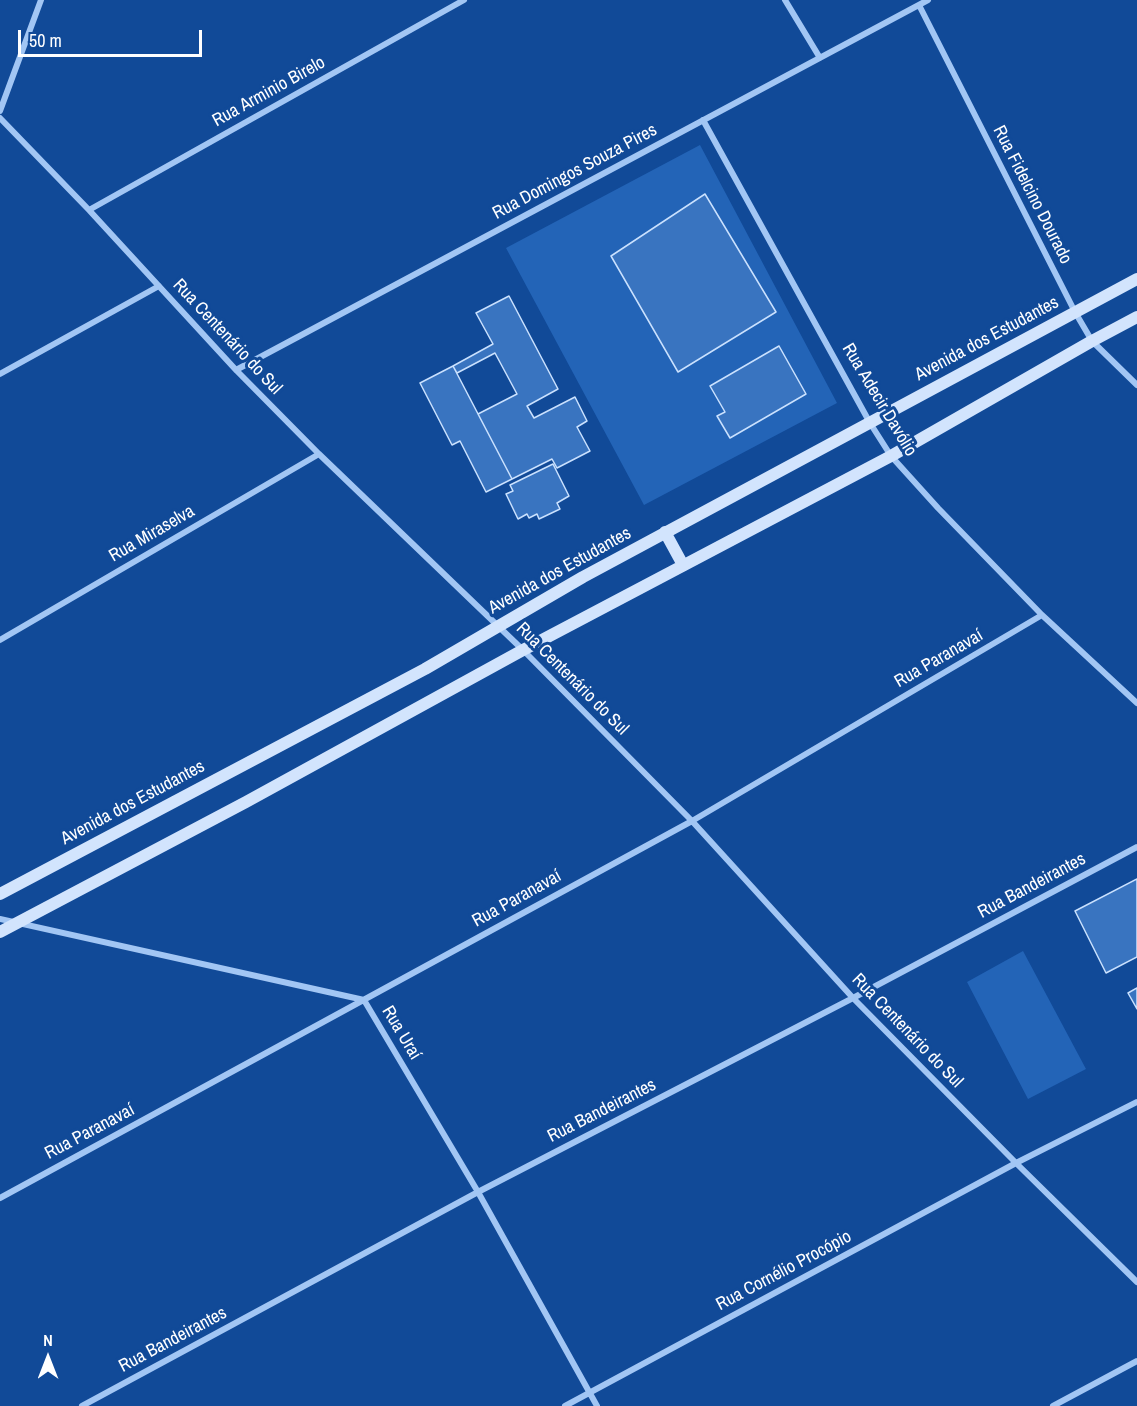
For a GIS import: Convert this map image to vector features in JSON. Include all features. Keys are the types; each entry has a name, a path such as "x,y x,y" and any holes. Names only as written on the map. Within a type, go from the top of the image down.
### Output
{"street":[{"path":"0,111 41,0"},
{"name":"Rua Arminio Birelo","path":"89,210 464,0"},
{"path":"785,0 820,58"},
{"name":"Rua Domingos Souza Pires","path":"236,370 928,0"},
{"name":"Rua Fidelcino Dourado","path":"919,5 1075,312 1092,341 1137,385"},
{"name":"Rua Centenário do Sul","path":"0,118 89,210 236,370 319,454 523,650 692,820 853,998 1137,1282"},
{"name":"Rua Adecir Davólio","path":"703,120 870,423 891,456 1042,615 1137,703"},
{"name":"Avenida dos Estudantes","path":"0,894 425,669 665,532 1137,279"},
{"path":"0,374 159,286"},
{"path":"0,932 246,802 523,650 891,456 1137,317"},
{"name":"Rua Miraselva","path":"0,640 319,454"},
{"path":"665,532 683,565"},
{"name":"Rua Paranavaí","path":"0,1198 692,820 1042,615"},
{"name":"Rua Bandeirantes","path":"82,1406 478,1192 853,998 1137,847"},
{"name":"Rua Uraí","path":"0,919 364,1000 478,1192 597,1406"},
{"name":"Rua Cornélio Procópio","path":"565,1406 1016,1163 1137,1102"},
{"path":"1053,1406 1137,1361"}],"shaded area":[{"path":"700,145 837,403 644,505 506,248"},
{"path":"1023,951 1086,1069 1028,1099 967,982"}],"building":[{"path":"705,194 776,312 678,372 611,256"},
{"path":"509,296 558,389 527,406 534,418 575,397 587,421 577,427 590,451 557,468 552,459 512,479 478,414 517,394 495,353 457,373 453,366 493,344 476,313"},
{"path":"779,346 806,394 730,438 717,416 725,412 710,386"},
{"path":"453,366 512,479 486,492 460,441 452,445 420,383"},
{"path":"553,464 569,496 557,503 560,509 539,519 537,514 529,518 527,514 518,519 506,494 513,491 510,485"},
{"path":"1137,879 1137,957 1106,973 1075,911"},
{"path":"1137,988 1137,1009 1128,993"}]}
